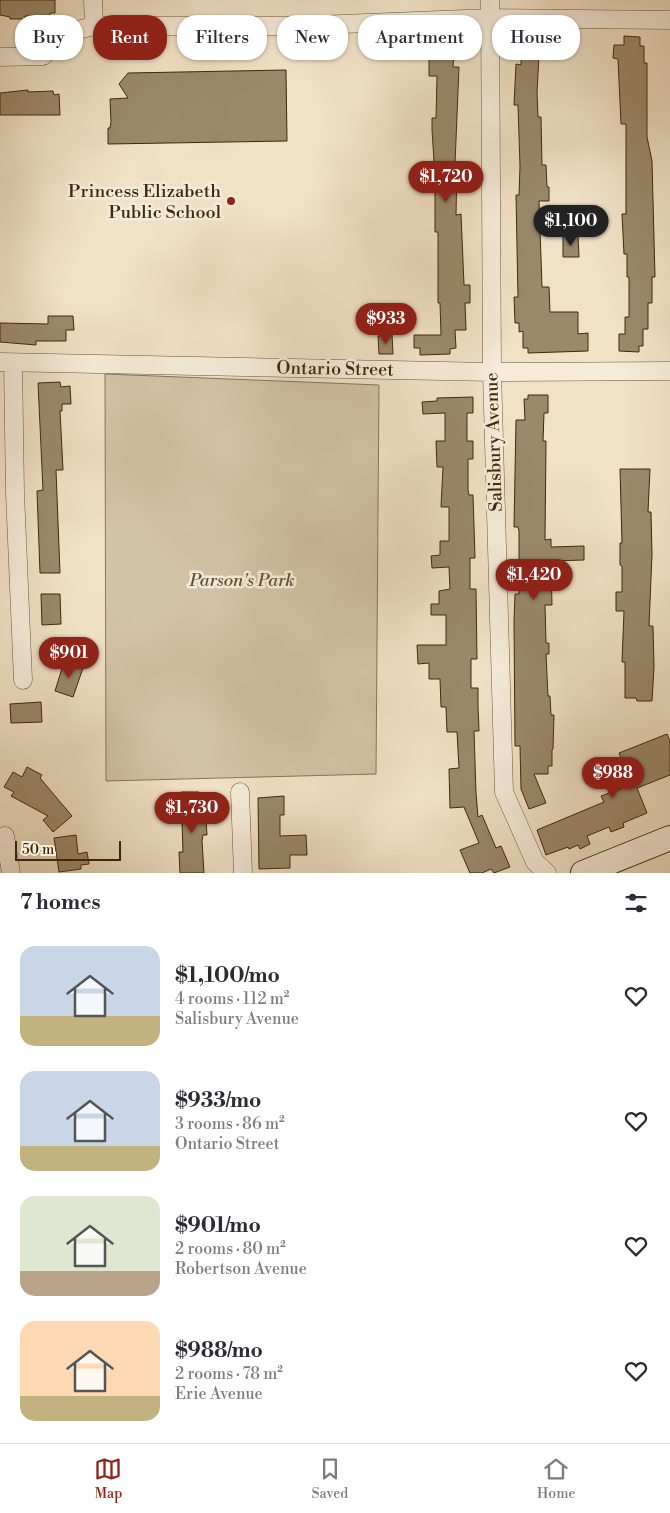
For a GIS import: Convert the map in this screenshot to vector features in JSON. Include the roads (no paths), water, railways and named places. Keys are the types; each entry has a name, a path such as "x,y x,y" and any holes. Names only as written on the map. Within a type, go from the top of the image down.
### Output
{"main road":[{"path":"583,873 670,838"}],"street":[{"path":"93,0 94,15"},
{"path":"167,26 293,26 490,9 670,20"},
{"name":"Salisbury Avenue","path":"490,9 492,372 504,792 535,862 547,873"},
{"path":"0,58 43,56 65,33 93,26"},
{"path":"6,362 7,494 23,680"},
{"name":"Ontario Street","path":"6,362 492,372 670,371"},
{"path":"240,792 243,873"},
{"path":"5,836 12,873"}],"place":[{"name":"Princess Elizabeth Public School","path":"231,201"}],"park label":[{"name":"Parson's Park","path":"242,580"}]}
